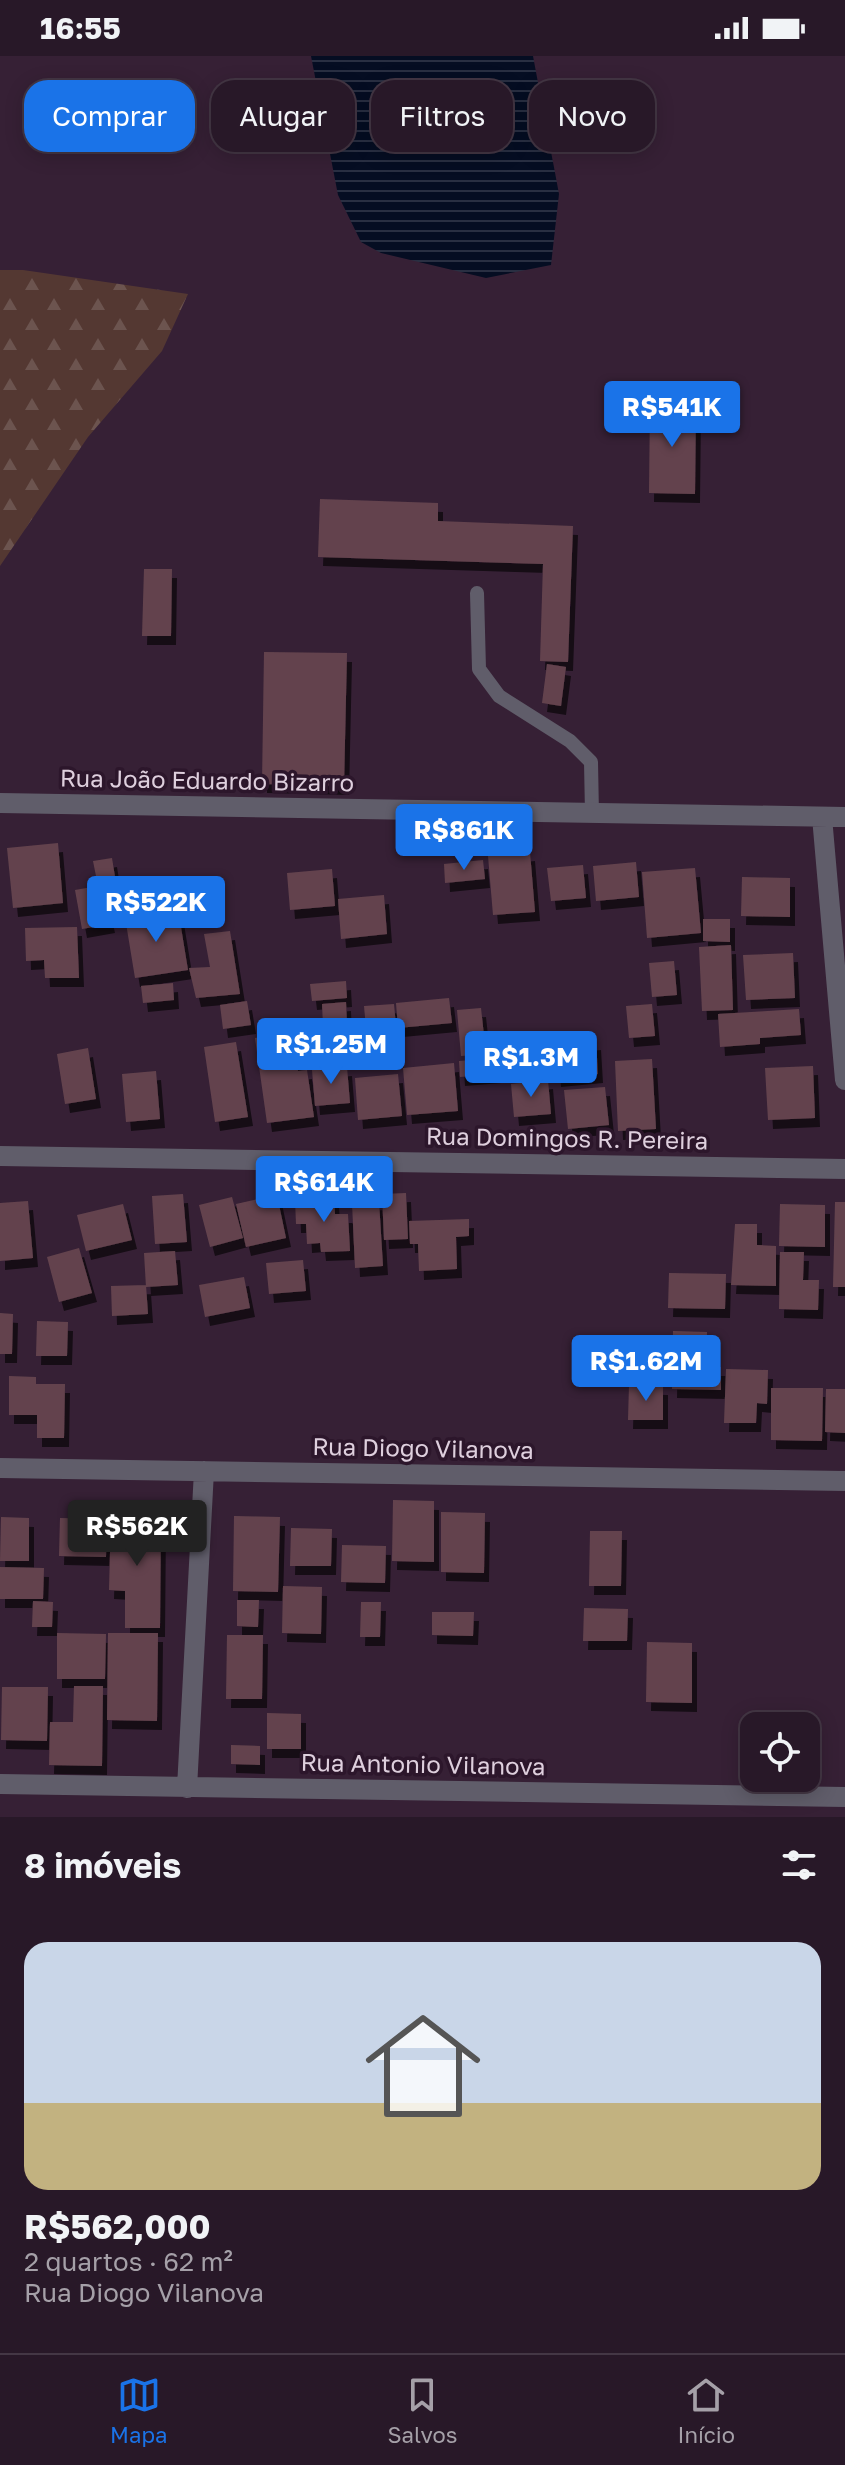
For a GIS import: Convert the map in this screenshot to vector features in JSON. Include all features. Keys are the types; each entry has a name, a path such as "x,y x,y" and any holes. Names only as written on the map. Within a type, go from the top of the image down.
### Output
{"street":[{"name":"Rua João Eduardo Bizarro","path":"0,803 845,817"},
{"path":"822,817 845,1080"},
{"name":"Rua Domingos R. Pereira","path":"0,1156 845,1169"},
{"name":"Rua Diogo Vilanova","path":"0,1468 845,1481"},
{"path":"187,1788 204,1471"},
{"name":"Rua Antonio Vilanova","path":"0,1784 845,1797"}],"lane":[{"path":"477,593 479,669 499,696 570,741 591,762 592,814"}],"green space":[{"path":"0,270 23,270 188,294 162,351 88,437 0,566"}],"water":[{"path":"311,56 533,56 538,80 529,80 529,152 551,152 559,194 551,265 486,278 381,253 361,242 338,195 330,152 355,152 355,80 316,80"}],"building":[{"path":"650,404 696,405 695,494 649,493"},
{"path":"320,499 438,503 438,521 573,526 568,662 540,661 543,564 318,557"},
{"path":"144,569 172,569 171,636 142,636"},
{"path":"264,652 347,653 344,786 262,784"},
{"path":"547,664 566,667 561,706 542,703"},
{"path":"58,843 63,903 13,908 7,848"},
{"path":"530,852 535,912 493,915 488,856"},
{"path":"112,858 120,908 107,910 110,924 82,929 75,890 98,886 93,861"},
{"path":"483,860 485,879 445,883 444,864"},
{"path":"636,862 639,897 596,901 593,866"},
{"path":"583,865 586,898 551,901 547,868"},
{"path":"695,868 701,933 647,938 642,872"},
{"path":"332,869 335,906 290,910 287,873"},
{"path":"742,877 790,878 790,917 741,916"},
{"path":"384,895 387,934 341,939 338,899"},
{"path":"178,909 188,970 135,978 125,917"},
{"path":"703,919 730,919 730,942 703,941"},
{"path":"77,927 79,978 45,978 44,960 26,961 25,928"},
{"path":"230,931 240,994 196,998 189,968 210,967 204,934"},
{"path":"731,945 733,1010 702,1011 699,947"},
{"path":"793,953 795,998 746,1000 743,955"},
{"path":"674,961 677,995 652,997 649,963"},
{"path":"346,981 347,998 312,1001 310,984"},
{"path":"173,983 174,1000 143,1003 141,986"},
{"path":"449,998 452,1023 398,1028 396,1003"},
{"path":"247,1001 251,1025 223,1029 220,1005"},
{"path":"346,1002 347,1023 323,1025 322,1004"},
{"path":"394,1004 399,1059 369,1061 364,1006"},
{"path":"652,1004 655,1036 629,1038 626,1006"},
{"path":"481,1008 486,1054 461,1056 457,1010"},
{"path":"799,1009 801,1035 760,1038 760,1044 720,1047 718,1014"},
{"path":"292,1033 298,1071 307,1070 314,1117 267,1123 255,1038"},
{"path":"596,1041 598,1074 556,1078 553,1045"},
{"path":"236,1042 248,1117 215,1122 204,1047"},
{"path":"88,1048 96,1099 65,1104 57,1054"},
{"path":"495,1058 497,1074 460,1077 459,1061"},
{"path":"652,1059 656,1129 618,1131 615,1061"},
{"path":"454,1063 458,1111 407,1115 403,1068"},
{"path":"813,1066 815,1118 768,1120 765,1068"},
{"path":"347,1067 350,1103 315,1106 312,1070"},
{"path":"156,1071 160,1119 126,1122 122,1074"},
{"path":"398,1074 402,1116 358,1120 355,1078"},
{"path":"548,1080 551,1114 514,1117 511,1084"},
{"path":"605,1087 609,1125 568,1129 564,1090"},
{"path":"406,1193 408,1239 384,1240 382,1194"},
{"path":"183,1194 187,1242 155,1244 152,1196"},
{"path":"277,1195 286,1238 246,1247 236,1204"},
{"path":"232,1197 243,1238 210,1247 199,1205"},
{"path":"334,1198 335,1214 348,1214 350,1251 321,1252 320,1243 307,1244 306,1224 296,1224 295,1200"},
{"path":"28,1201 33,1258 0,1261 0,1203"},
{"path":"379,1201 383,1266 355,1268 352,1203"},
{"path":"835,1202 845,1202 845,1287 833,1287"},
{"path":"123,1204 132,1240 86,1251 77,1215"},
{"path":"780,1204 825,1205 825,1247 779,1246"},
{"path":"469,1219 469,1236 456,1237 457,1269 419,1271 418,1244 410,1244 409,1221"},
{"path":"735,1224 757,1224 757,1245 776,1246 776,1286 731,1285"},
{"path":"79,1248 92,1293 59,1302 47,1257"},
{"path":"175,1251 178,1285 146,1287 144,1253"},
{"path":"780,1252 804,1252 803,1280 819,1280 818,1310 779,1309"},
{"path":"303,1260 306,1291 269,1294 266,1263"},
{"path":"669,1273 726,1274 725,1309 668,1308"},
{"path":"244,1277 250,1308 205,1317 199,1285"},
{"path":"146,1285 148,1314 112,1316 111,1286"},
{"path":"0,1313 13,1314 12,1354 0,1354"},
{"path":"37,1321 68,1322 67,1356 36,1356"},
{"path":"673,1331 707,1332 706,1367 721,1367 721,1390 672,1389"},
{"path":"623,1335 658,1335 657,1351 623,1350"},
{"path":"726,1369 768,1370 767,1404 757,1403 756,1423 724,1423"},
{"path":"9,1376 36,1377 36,1384 65,1384 64,1438 37,1438 37,1415 9,1415"},
{"path":"629,1385 663,1386 663,1420 628,1420"},
{"path":"771,1388 823,1388 822,1441 771,1440"},
{"path":"826,1389 845,1389 845,1433 825,1432"},
{"path":"393,1500 434,1501 434,1562 392,1561"},
{"path":"441,1512 485,1513 484,1573 441,1572"},
{"path":"111,1515 161,1516 160,1628 125,1628 125,1591 109,1590"},
{"path":"234,1516 280,1517 278,1592 233,1591"},
{"path":"1,1517 29,1518 29,1561 0,1561"},
{"path":"60,1518 107,1519 106,1557 59,1556"},
{"path":"291,1528 332,1529 331,1566 290,1566"},
{"path":"590,1531 622,1531 621,1586 589,1586"},
{"path":"342,1545 386,1546 385,1583 341,1582"},
{"path":"0,1567 44,1568 43,1599 0,1599"},
{"path":"283,1586 322,1587 321,1634 282,1633"},
{"path":"237,1600 259,1600 258,1627 237,1626"},
{"path":"33,1601 53,1602 52,1627 32,1627"},
{"path":"361,1602 381,1602 380,1637 360,1637"},
{"path":"584,1608 628,1609 627,1641 583,1641"},
{"path":"432,1612 474,1612 473,1636 432,1635"},
{"path":"57,1633 106,1634 105,1679 57,1679"},
{"path":"108,1633 158,1633 157,1721 107,1720"},
{"path":"227,1635 263,1635 262,1699 226,1699"},
{"path":"647,1642 692,1643 692,1703 646,1702"},
{"path":"74,1686 103,1686 102,1766 49,1765 50,1722 73,1722"},
{"path":"2,1687 48,1687 47,1741 1,1740"},
{"path":"267,1713 301,1714 301,1749 267,1749"},
{"path":"231,1745 260,1746 260,1765 231,1764"}]}
